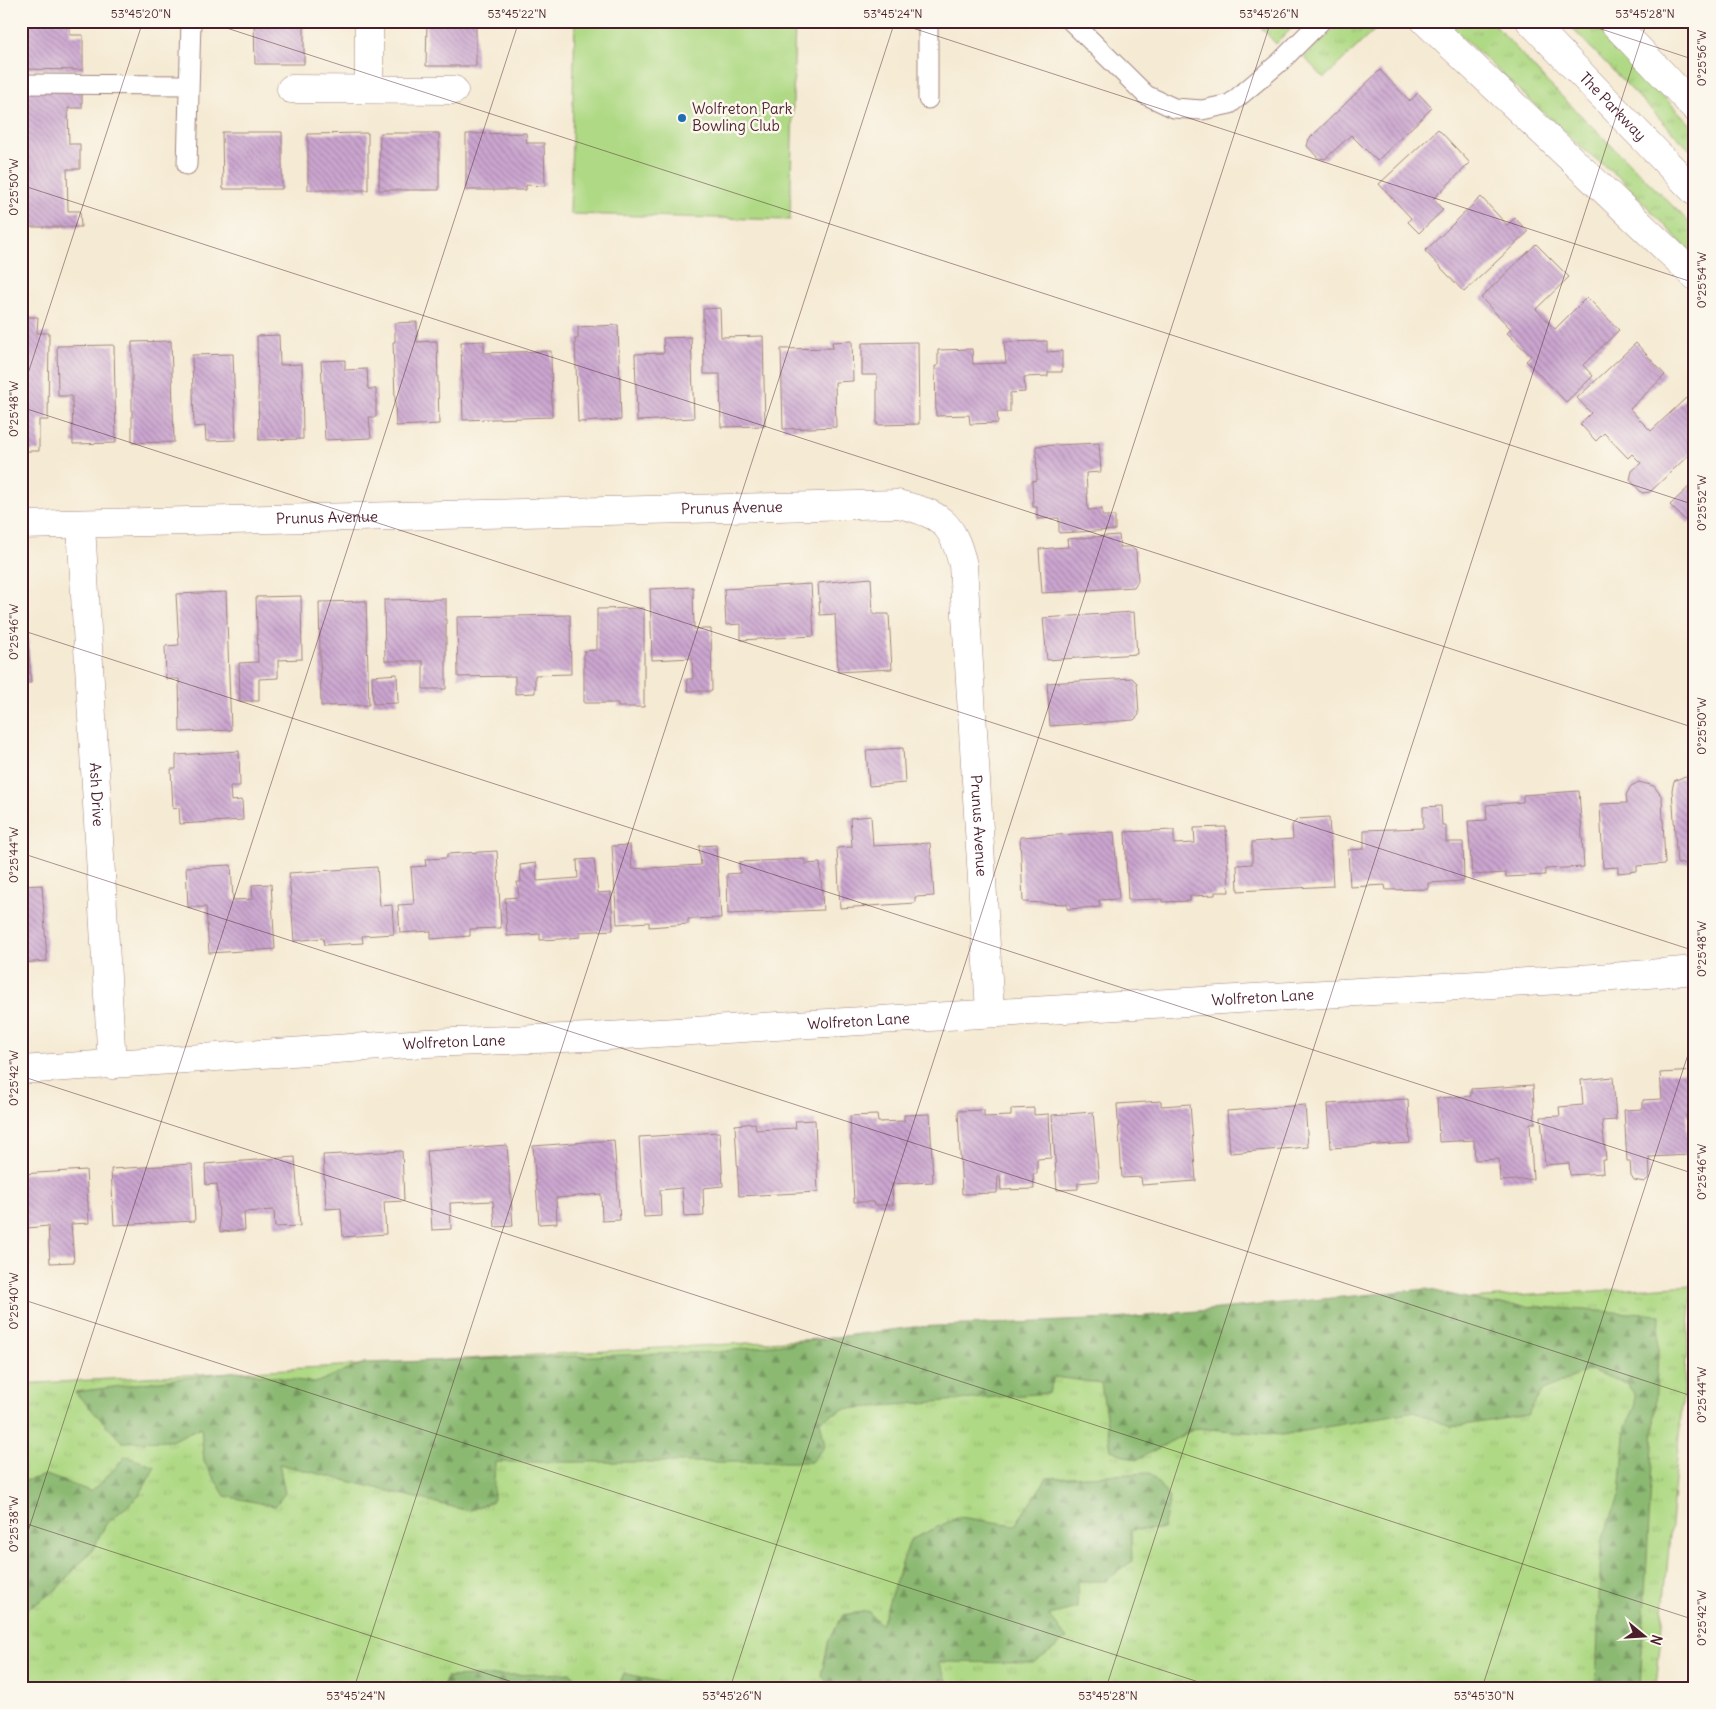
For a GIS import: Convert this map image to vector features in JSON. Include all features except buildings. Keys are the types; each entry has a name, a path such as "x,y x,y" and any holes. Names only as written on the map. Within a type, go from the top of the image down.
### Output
{"street":[{"path":"369,21 369,90"},
{"path":"1425,21 1695,276"},
{"name":"The Parkway","path":"1530,21 1695,192"},
{"path":"1612,21 1695,108"},
{"path":"291,90 454,90"},
{"name":"Prunus Avenue","path":"21,525 898,504 923,510 942,521 956,540 963,565 990,1012"},
{"name":"Ash Drive","path":"81,525 112,1065"},
{"name":"Wolfreton Lane","path":"21,1070 426,1044 590,1037 990,1012 1602,978 1695,970"}],"lane":[{"path":"187,165 191,21"},
{"path":"928,21 928,99"},
{"path":"1071,21 1146,95 1174,108 1202,110 1230,104 1280,62 1321,21"},
{"path":"21,84 190,85"}],"green space":[{"name":"Wolfreton Park Bowling Club","path":"575,21 795,21 790,220 570,214"},
{"path":"1255,21 1299,21 1276,44"},
{"path":"1343,21 1383,22 1324,78 1304,57"},
{"path":"1445,21 1491,21 1546,81 1695,228 1695,257 1619,177 1579,146"},
{"path":"1565,21 1591,21 1695,129 1695,155"},
{"path":"1693,1285 1656,1688 21,1688 21,1384 837,1338"},
{"path":"1426,1289 1493,1304 1660,1315 1640,1688 1596,1688 1601,1543 1620,1494 1626,1426 1635,1407 1635,1395 1627,1384 1590,1370 1543,1390 1527,1415 1451,1427 1415,1411 1282,1435 1196,1428 1136,1460 1111,1450 1101,1383 1054,1377 1049,1393 844,1409 820,1420 825,1446 811,1462 495,1462 493,1501 469,1511 279,1464 285,1493 275,1506 225,1496 204,1462 201,1427 171,1441 122,1442 75,1392 237,1371 315,1383 364,1363 719,1352 914,1327 1115,1319"},
{"path":"126,1456 155,1467 139,1496 106,1524 93,1549 56,1590 21,1614 21,1482 46,1475 90,1491 103,1481"},
{"path":"1150,1473 1170,1498 1163,1529 1131,1530 1132,1561 1106,1581 1078,1581 1077,1608 1049,1615 1067,1639 1034,1663 938,1662 951,1688 833,1688 821,1676 829,1640 843,1615 868,1611 881,1625 910,1540 959,1517 1015,1525 1047,1478"},
{"path":"571,1673 585,1688 443,1688 447,1677"},
{"path":"624,1673 684,1688 618,1688"}],"place":[{"name":"Wolfreton Park Bowling Club","path":"682,118"}]}
